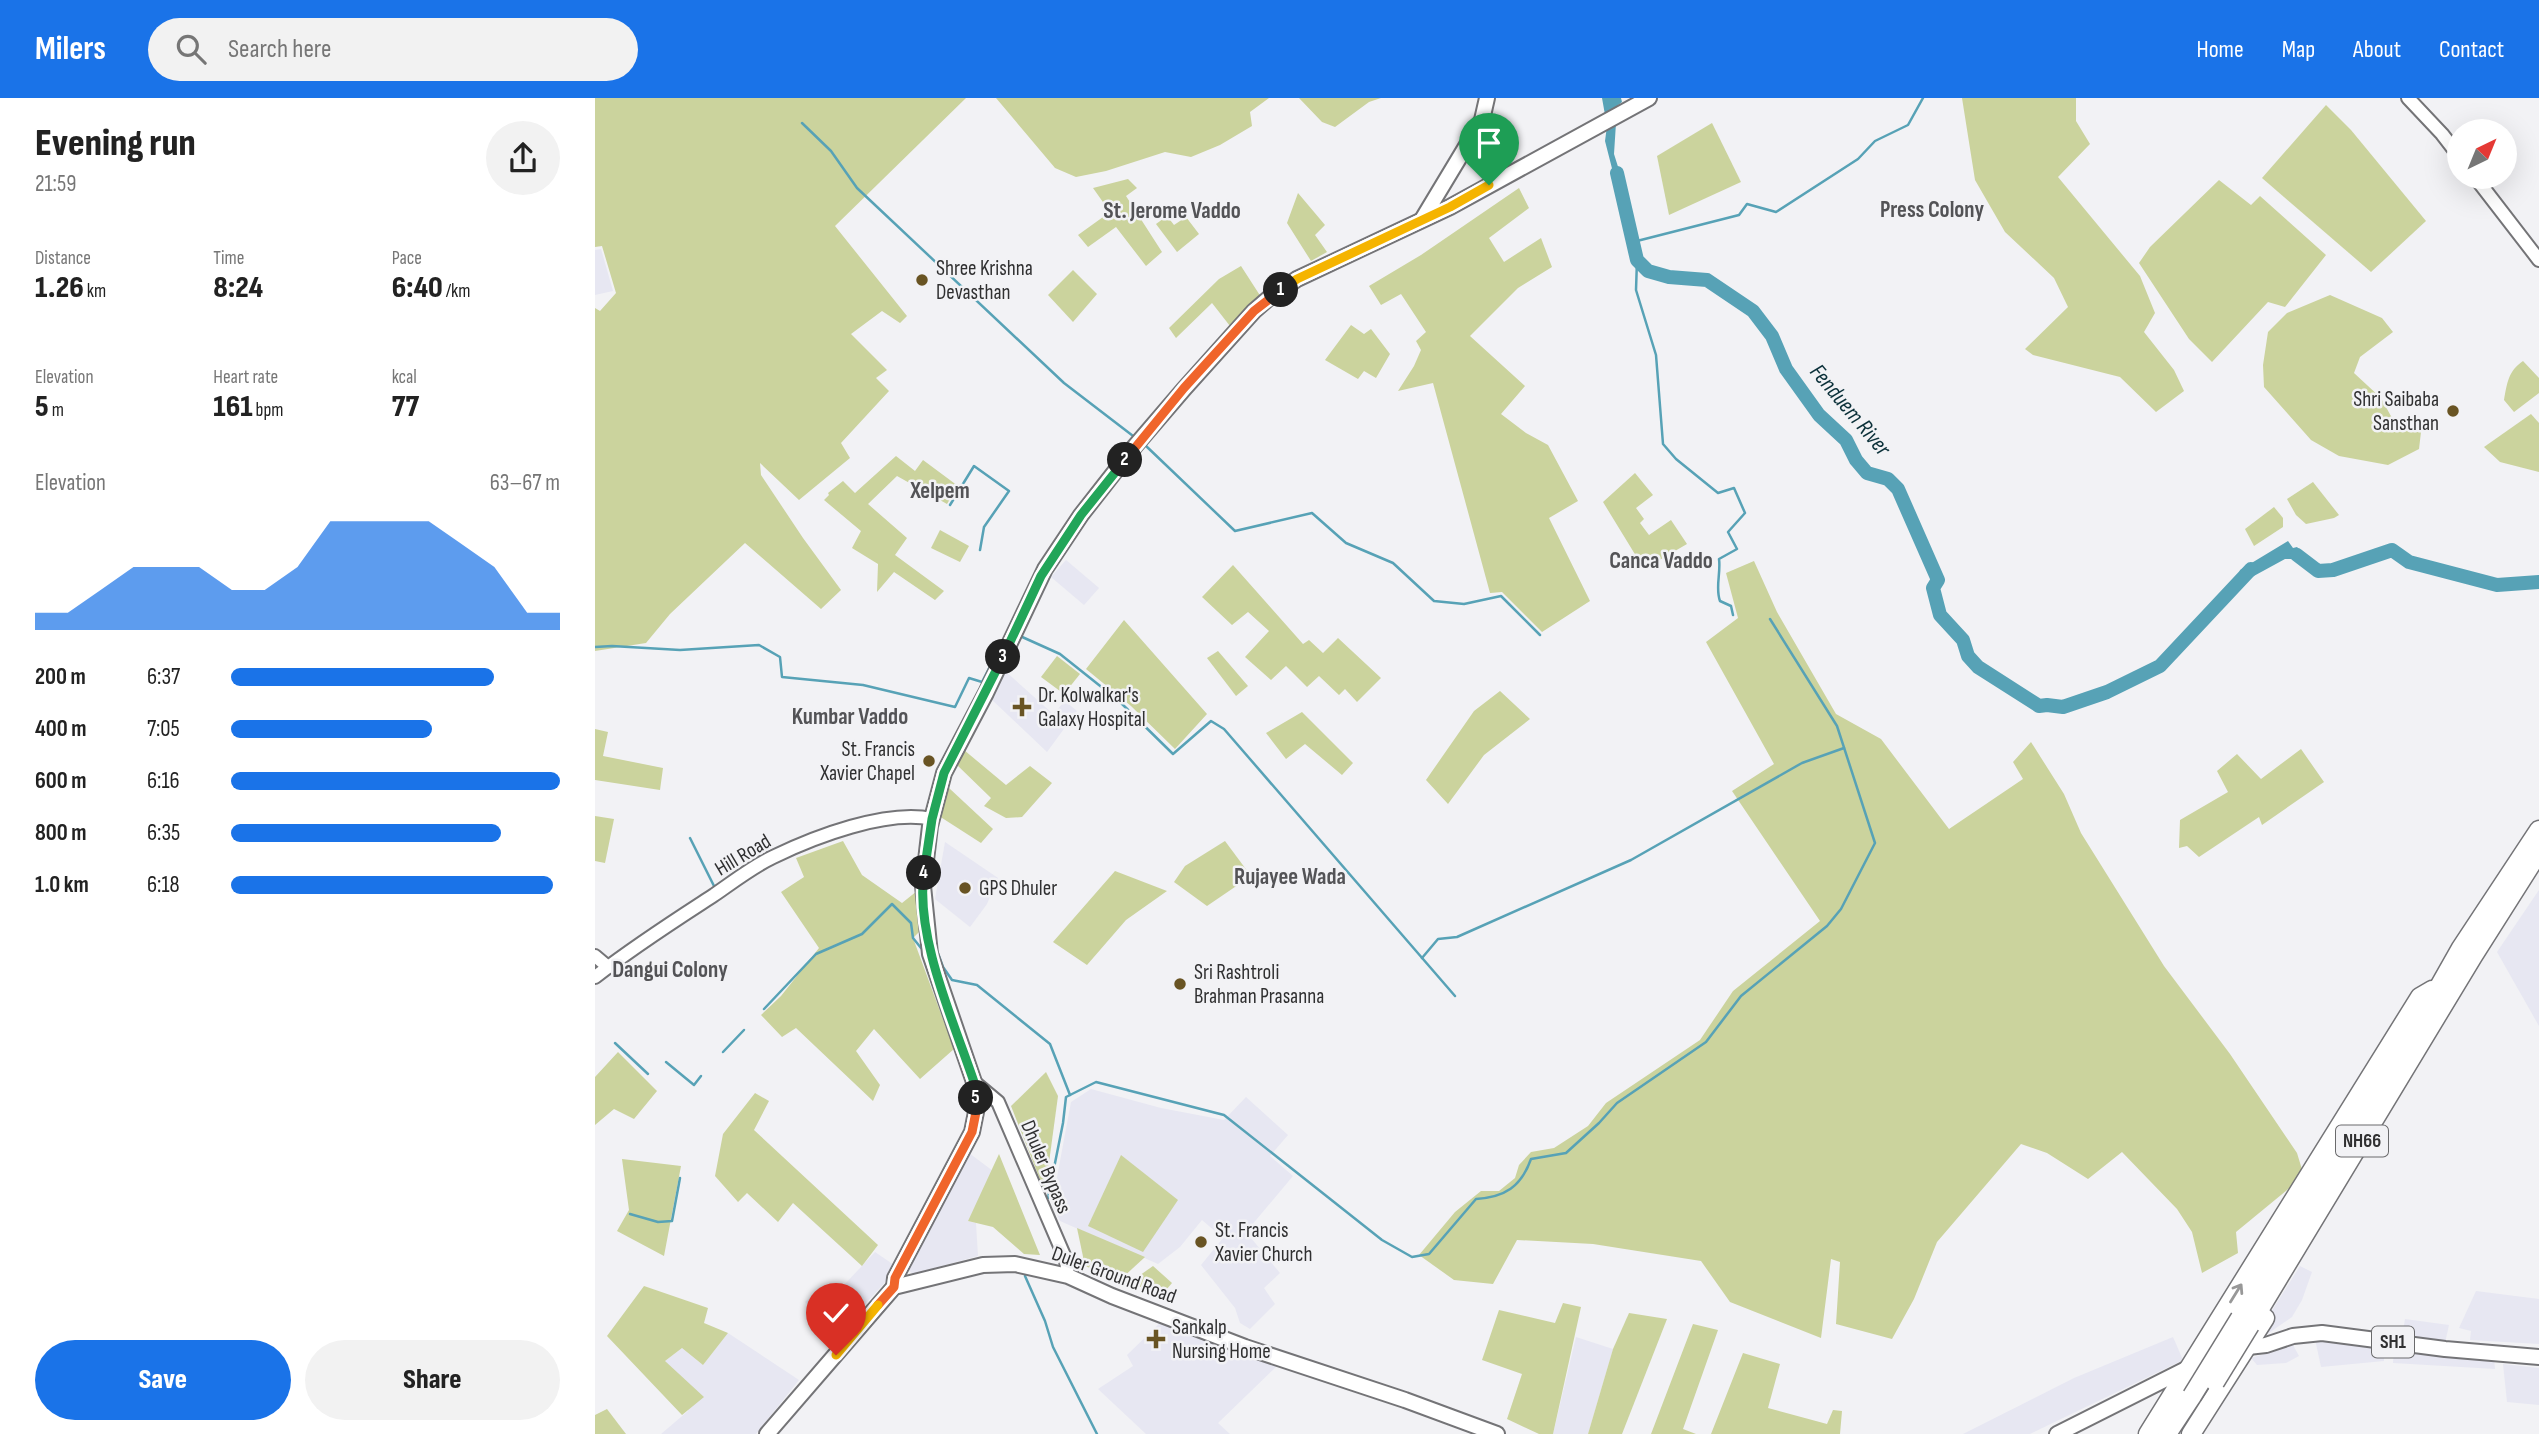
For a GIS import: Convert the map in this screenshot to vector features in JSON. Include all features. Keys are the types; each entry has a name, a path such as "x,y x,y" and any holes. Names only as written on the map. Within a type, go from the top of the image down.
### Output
{"highway":[{"name":"NH66","path":"2449,984 2461,948 2539,830"},
{"name":"NH66","path":"2181,1434 2197,1400 2449,984 2539,852"},
{"path":"2148,1434 2420,997 2449,984 2448,1016 2248,1347 2191,1434"},
{"path":"2216,1325 2248,1347"},
{"path":"2191,1367 2221,1387"},
{"name":"NH66","path":"2167,1434 2197,1400"}],"main road":[{"path":"1423,218 1482,120 1487,98"},
{"path":"767,1434 894,1287 895,1278 972,1132 977,1107 974,1082 930,954 922,886 932,819 944,773 986,693 1041,576 1081,515 1184,388 1269,298 1297,279 1450,207 1649,98"},
{"name":"Duler Ground Road","path":"894,1287 983,1265 1015,1264 1068,1276 1112,1296 1245,1347 1405,1400 1497,1434"},
{"name":"SH1","path":"2248,1347 2266,1345 2293,1335 2322,1333 2445,1349 2539,1357"},
{"path":"2057,1434 2191,1367"}],"street":[{"path":"2408,98 2447,140"},
{"path":"2484,189 2539,260"},
{"name":"Hill Road","path":"595,977 771,858 816,839 865,824 914,815 932,819"},
{"path":"595,956 608,967"},
{"name":"Dhuler Bypass","path":"974,1082 999,1102 1066,1260 1068,1276"}],"shaded area":[{"path":"601,249 613,291 595,295 595,250"},
{"path":"1066,560 1099,588 1084,605 1051,577"},
{"name":"Dr. Kolwalkar's Galaxy Hospital","path":"1003,669 1053,714 1065,701 1077,711 1047,752 989,697"},
{"name":"GPS Dhuler","path":"945,842 998,878 987,904 970,927 935,899"},
{"path":"2539,890 2539,1026 2497,952"},
{"path":"1091,1089 1161,1108 1224,1120 1246,1097 1288,1135 1270,1156 1293,1176 1246,1232 1280,1273 1264,1288 1275,1304 1250,1329 1240,1323 1235,1308 1201,1265 1223,1238 1202,1220 1180,1247 1158,1264 1060,1221 1052,1204 1071,1102"},
{"path":"965,1150 993,1171 968,1221 976,1223 978,1256 913,1274 905,1267"},
{"path":"875,1252 894,1265 887,1280 839,1333 805,1302 819,1290 830,1300"},
{"path":"2300,1266 2312,1272 2302,1300 2292,1317 2266,1335 2261,1333 2261,1328"},
{"path":"2476,1291 2539,1299 2539,1344 2470,1340 2471,1331 2459,1328"},
{"path":"1164,1319 1278,1365 1218,1423 1230,1434 1146,1434 1098,1389 1133,1366 1127,1355"},
{"path":"2405,1319 2449,1325 2445,1343 2402,1337"},
{"path":"728,1333 799,1380 756,1434 661,1434 688,1411 665,1361 682,1348 703,1365"},
{"path":"1576,1337 1613,1349 1588,1434 1553,1434"},
{"path":"2173,1337 2183,1360 2030,1434 1963,1434 2074,1378"},
{"path":"2315,1339 2384,1348 2384,1361 2321,1367"},
{"path":"2293,1345 2299,1356 2286,1363 2257,1365 2251,1358"},
{"path":"2394,1349 2494,1358 2495,1369 2393,1363"},
{"path":"2503,1364 2539,1368 2539,1405 2507,1402"}],"green space":[{"path":"595,98 966,98 835,226 907,316 900,323 882,311 851,334 887,370 876,378 889,391 841,443 850,458 799,500 760,463 761,475 841,590 821,609 745,543 670,614 646,643 595,651 595,308 600,311 616,293 602,246 595,247"},
{"path":"996,98 1269,98 1250,112 1252,126 1220,145 1191,157 1165,152 1106,171 1076,177 1055,168"},
{"path":"1299,98 1381,98 1369,102 1335,127 1322,122"},
{"path":"1962,98 2076,98 2076,121 2090,144 2058,177 2140,276 2155,313 2144,332 2174,370 2184,391 2156,412 2120,377 2033,355 2025,349 2068,307 2054,278 2005,232 1975,180"},
{"path":"2326,105 2351,130 2426,221 2371,272 2262,178"},
{"path":"1712,123 1741,182 1669,215 1657,156"},
{"path":"1128,179 1137,188 1126,196 1162,252 1146,266 1116,227 1088,247 1078,235 1110,212 1093,188"},
{"path":"2219,180 2251,205 2260,196 2326,255 2285,307 2268,302 2212,362 2189,339 2139,263 2150,247"},
{"path":"1519,188 1529,208 1489,238 1504,262 1541,238 1552,267 1518,288 1470,336 1525,386 1501,414 1548,445 1578,501 1549,518 1590,601 1542,632 1502,592 1490,593 1433,383 1398,391 1421,350 1416,341 1426,332 1401,294 1381,305 1369,286 1421,255"},
{"path":"1298,193 1325,225 1315,235 1327,252 1311,261 1287,223"},
{"path":"1167,216 1174,225 1186,217 1199,234 1177,252 1156,224"},
{"path":"1241,266 1261,297 1230,326 1212,303 1176,338 1169,328 1219,279"},
{"path":"1073,270 1097,294 1073,322 1048,295"},
{"path":"2330,295 2382,318 2393,332 2360,357 2354,373 2381,398 2392,418 2421,432 2419,449 2388,465 2339,456 2311,440 2264,387 2263,365 2268,332 2287,313"},
{"path":"1351,325 1364,334 1371,329 1390,354 1376,378 1364,371 1358,379 1325,360"},
{"path":"2523,361 2539,378 2539,393 2514,412 2504,400 2507,383"},
{"path":"2531,414 2539,423 2539,472 2500,462 2484,447"},
{"path":"896,456 915,471 923,460 958,486 947,504 897,476 868,504 907,538 895,555 944,591 935,600 894,572 877,592 878,564 852,548 861,531 824,500 828,493 843,481 855,493"},
{"path":"1635,473 1653,495 1636,508 1644,519 1640,523 1649,535 1671,520 1687,544 1644,569 1603,502"},
{"path":"2313,482 2339,515 2306,524 2296,515 2287,499"},
{"path":"2274,507 2283,518 2283,527 2254,546 2245,529"},
{"path":"940,530 969,546 960,562 931,548"},
{"path":"1754,561 1777,612 1836,714 1881,739 1949,829 2023,779 2013,762 2031,742 2064,794 2081,833 2164,966 2230,1054 2297,1153 2304,1176 2236,1232 2238,1253 2202,1273 2192,1232 2177,1209 2122,1152 2088,1179 2047,1153 2021,1144 1937,1242 1914,1299 1892,1339 1836,1324 1840,1262 1831,1259 1821,1338 1730,1302 1701,1261 1593,1244 1517,1240 1493,1284 1454,1280 1419,1255 1455,1212 1481,1191 1499,1191 1515,1178 1519,1165 1531,1152 1554,1148 1588,1126 1606,1103 1700,1040 1733,991 1820,921 1732,791 1774,764 1706,642 1738,618 1726,573"},
{"path":"1233,565 1303,644 1309,640 1323,653 1338,638 1381,678 1357,702 1345,689 1339,695 1319,676 1307,687 1286,666 1271,680 1245,657 1269,631 1248,612 1232,625 1202,597"},
{"path":"1124,620 1207,714 1175,749 1131,706 1086,669"},
{"path":"1218,651 1248,686 1236,696 1207,658"},
{"path":"1057,656 1080,674 1064,694 1041,677"},
{"path":"1500,691 1530,719 1484,755 1448,804 1426,780 1474,711"},
{"path":"1302,712 1353,763 1342,775 1305,744 1286,759 1266,733"},
{"path":"595,729 608,732 603,756 663,768 660,790 595,780"},
{"path":"2301,749 2324,782 2262,825 2259,817 2199,857 2187,846 2179,848 2180,820 2228,792 2217,771 2237,754 2261,779"},
{"path":"964,750 1006,785 1030,766 1052,783 1022,817 1006,818 984,806 991,798 956,764"},
{"path":"949,788 993,829 981,843 939,816"},
{"path":"595,816 614,819 605,863 595,861"},
{"path":"843,841 862,875 902,903 917,891 920,931 913,938 954,1049 920,1079 874,1029 856,1051 880,1085 873,1101 796,1028 782,1037 761,1015 781,996 819,948 781,892 804,877 796,858"},
{"path":"1225,841 1251,876 1207,906 1174,882 1185,866"},
{"path":"1115,871 1167,891 1126,920 1087,965 1053,942"},
{"path":"618,1052 657,1091 634,1119 614,1109 595,1125 595,1077"},
{"path":"1046,1072 1058,1096 1045,1192 1011,1106"},
{"path":"755,1093 769,1101 754,1130 878,1245 862,1266 793,1203 778,1222 747,1193 738,1202 715,1176 723,1134"},
{"path":"999,1154 1040,1255 1024,1254 993,1227 968,1221"},
{"path":"1121,1155 1178,1200 1143,1252 1088,1226"},
{"path":"622,1159 681,1166 664,1256 617,1231 629,1210"},
{"path":"1077,1228 1145,1257 1120,1280 1085,1266"},
{"path":"1153,1266 1172,1283 1160,1297 1133,1283"},
{"path":"644,1286 708,1308 704,1323 728,1333 703,1365 682,1348 665,1361 704,1397 682,1415 607,1336"},
{"path":"1563,1303 1581,1307 1553,1434 1539,1434 1507,1419 1522,1374 1482,1360 1499,1310 1555,1323"},
{"path":"1629,1313 1667,1319 1622,1434 1588,1434 1613,1349"},
{"path":"1693,1324 1718,1330 1683,1429 1696,1434 1651,1434"},
{"path":"1743,1353 1780,1364 1768,1408 1827,1424 1833,1410 1842,1411 1840,1434 1711,1434"},
{"path":"607,1409 626,1434 595,1434 595,1415"}],"water":[{"path":"1602,98 1621,98 1622,102 1611,111 1616,123 1614,154 1626,192 1618,192 1605,141 1607,126"},
{"path":"2288,541 2293,548 2297,547 2307,557 2315,573 2294,559 2285,559 2241,583 2237,582 2240,570"}],"waterway":[{"path":"1633,242 1739,215 1747,204 1776,212 1858,159 1875,141 1908,125 1923,98"},
{"path":"802,123 831,151 857,188 1064,383 1137,439"},
{"name":"Fenduem River","path":"1617,173 1637,260 1648,271 1669,277 1707,280 1753,311 1772,336 1786,369 1819,415 1846,440 1856,460 1867,473 1888,479 1898,489 1938,580 1933,588 1940,615 1963,640 1968,656 1978,667 2039,706 2063,707 2107,692 2160,666 2251,569"},
{"path":"1637,260 1636,290 1656,355 1663,444 1676,459 1718,493 1734,488 1745,513 1728,532 1737,549 1719,559 1720,601 1731,606 1733,615"},
{"path":"1145,445 1235,531 1312,513 1346,543 1393,563 1434,601 1464,604 1501,596 1540,635"},
{"path":"950,505 974,466 1009,491 984,527 980,550"},
{"name":"Fenduem River","path":"2297,555 2318,571 2333,570 2392,550 2409,562 2497,585 2539,582"},
{"path":"1048,1198 1066,1097 1096,1082 1224,1115 1382,1240 1412,1257 1429,1254 1476,1199 1495,1196 1511,1189 1522,1177 1531,1159 1566,1153 1617,1103 1706,1042 1741,996 1827,926 1841,909 1875,843 1837,726 1770,619"},
{"path":"1020,636 1060,654 1119,701 1173,754 1211,721 1224,729 1455,996"},
{"path":"595,647 680,650 759,645 780,657 782,677 863,685 955,707 969,678 982,682 998,651"},
{"path":"1422,958 1438,939 1457,937 1631,860 1802,763 1844,748"},
{"path":"690,838 715,888"},
{"path":"764,1009 816,954 862,934 892,904 911,923 913,938 921,948 926,946"},
{"path":"936,948 943,967 952,980 977,985 1050,1044 1070,1095"},
{"path":"723,1052 744,1030"},
{"path":"615,1043 648,1074"},
{"path":"666,1062 694,1085 701,1076"},
{"path":"630,1214 658,1222 672,1221 680,1178"},
{"path":"1025,1276 1053,1347 1097,1434"}],"place":[{"name":"Shree Krishna Devasthan","path":"922,280"},
{"name":"Shri Saibaba Sansthan","path":"2453,411"},
{"name":"Dr. Kolwalkar's Galaxy Hospital","path":"1022,707"},
{"name":"St. Francis Xavier Chapel","path":"929,761"},
{"name":"GPS Dhuler","path":"965,888"},
{"name":"Sri Rashtroli Brahman Prasanna","path":"1180,984"},
{"name":"St. Francis Xavier Church","path":"1201,1242"},
{"name":"Sankalp Nursing Home","path":"1156,1339"}],"district":[{"name":"Press Colony","path":"1932,210"},
{"name":"St. Jerome Vaddo","path":"1172,211"},
{"name":"Xelpem","path":"940,491"},
{"name":"Canca Vaddo","path":"1661,561"},
{"name":"Kumbar Vaddo","path":"850,717"},
{"name":"Rujayee Wada","path":"1290,877"},
{"name":"Dangui Colony","path":"670,970"}],"route":[{"path":"836,1355 894,1287 895,1278 972,1132 977,1107 974,1082 930,954 922,886 932,819 944,773 986,693 1041,576 1081,515 1135,446 1254,311 1297,279 1450,207 1489,185"}]}
